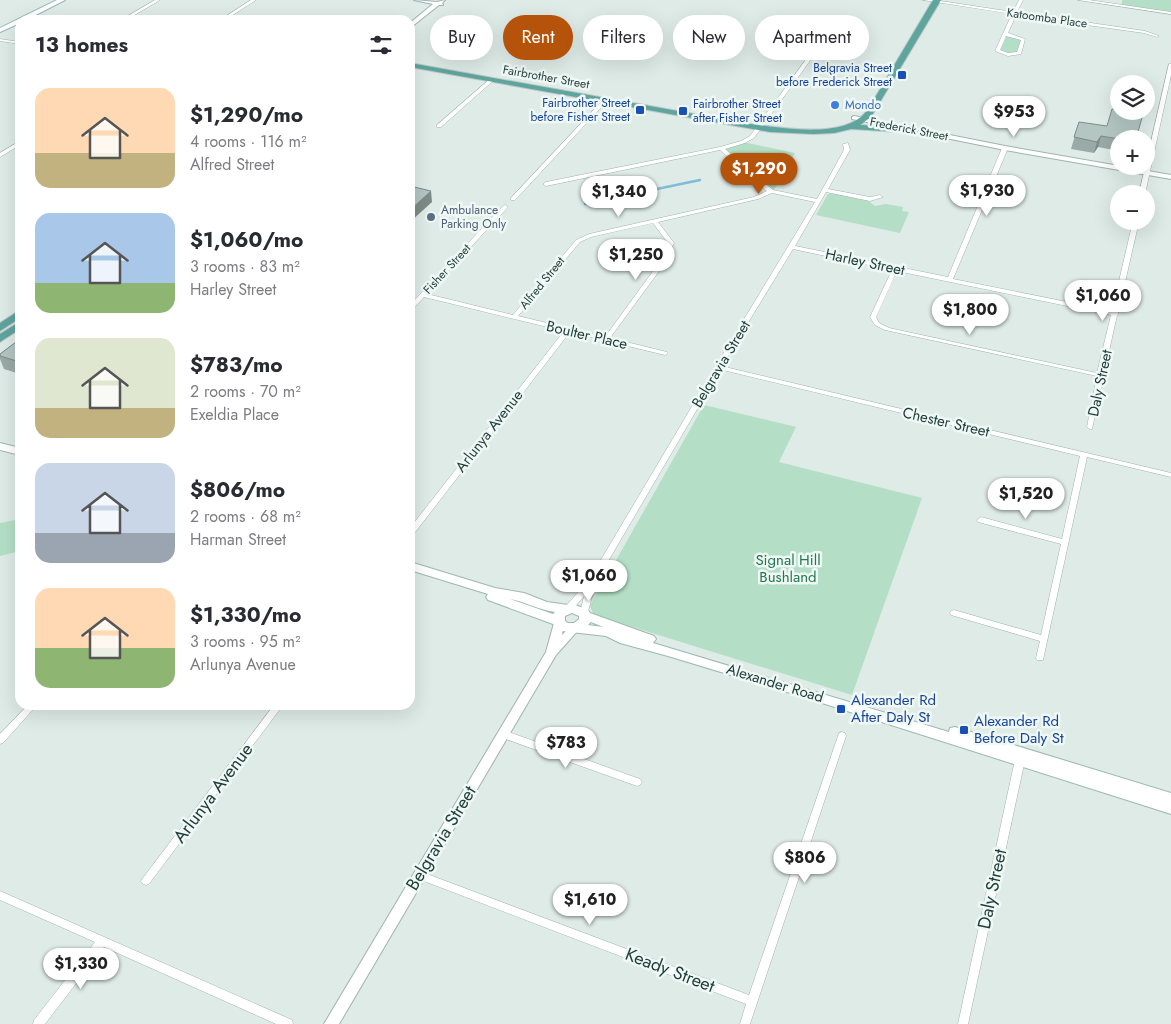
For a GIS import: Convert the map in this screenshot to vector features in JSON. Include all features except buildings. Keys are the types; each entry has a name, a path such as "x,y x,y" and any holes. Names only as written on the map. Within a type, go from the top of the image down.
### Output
{"main road":[{"path":"34,15 62,0"},
{"path":"759,128 818,127 854,118 875,106 937,1"},
{"path":"0,35 15,26"},
{"name":"Fairbrother Street","path":"415,67 759,128 796,131 847,127 864,120 870,115 875,106"},
{"path":"875,106 878,116 914,130"},
{"path":"847,127 914,130"},
{"path":"0,328 15,317"},
{"path":"0,339 15,328"},
{"path":"0,438 15,442"},
{"path":"0,446 15,450"},
{"path":"415,568 495,592 531,599 545,606 578,609 585,614 584,623 576,628 566,628 559,622 534,611 415,574"},
{"path":"559,622 560,613 568,609"},
{"name":"Alexander Road","path":"585,614 634,634 1021,757 1171,808"},
{"name":"Alexander Road","path":"576,628 608,632 624,640 668,650 1021,757 1171,799"}],"street":[{"path":"132,15 158,0"},
{"path":"229,15 254,0"},
{"path":"417,0 441,1"},
{"name":"Katoomba Place","path":"925,0 1145,32 1157,36"},
{"path":"1005,34 1023,39 1019,53 1013,55 997,51 1005,34 1015,13 1021,0"},
{"path":"1080,0 1171,13"},
{"path":"1122,0 1122,6"},
{"path":"415,22 441,1"},
{"path":"0,35 15,40"},
{"path":"546,184 720,148 748,139 759,128 808,60"},
{"path":"1155,135 1171,65"},
{"path":"439,126 492,80"},
{"path":"513,199 606,100"},
{"name":"Frederick Street","path":"854,118 1110,167"},
{"name":"Belgravia Street","path":"568,609 592,582 710,381 721,368 726,354 818,201 846,150 846,144"},
{"path":"0,155 15,146"},
{"path":"720,148 771,192 818,201"},
{"path":"950,279 1005,148"},
{"name":"Frederick Street","path":"1154,175 1171,177"},
{"path":"824,190 870,199 880,197"},
{"name":"Alfred Street","path":"514,317 578,241 590,236 756,198 771,192"},
{"path":"870,199 876,204"},
{"name":"Fisher Street","path":"415,304 505,207"},
{"path":"606,339 659,267 672,244 654,221"},
{"name":"Daly Street","path":"1090,427 1100,375 1116,314 1134,230"},
{"name":"Harley Street","path":"791,247 1116,314"},
{"path":"896,269 873,317 877,324 887,329 1100,375"},
{"name":"Boulter Place","path":"423,296 664,353"},
{"name":"Arlunya Avenue","path":"415,527 568,330"},
{"name":"Chester Street","path":"721,368 1171,475"},
{"path":"1040,658 1084,455"},
{"path":"981,520 1065,542"},
{"name":"Belgravia Street","path":"585,614 592,582"},
{"path":"954,613 1043,638"},
{"name":"Belgravia Street","path":"552,652 559,622"},
{"name":"Belgravia Street","path":"331,1024 552,652 576,628"},
{"path":"0,740 28,710"},
{"name":"Arlunya Avenue","path":"146,881 275,710"},
{"path":"503,734 637,782"},
{"path":"744,1024 842,736"},
{"name":"Daly Street","path":"962,1024 1021,757"},
{"name":"Keady Street","path":"420,875 752,1001"},
{"path":"0,895 288,1024"},
{"path":"38,1024 102,941"}],"green space":[{"path":"1122,0 1171,0 1171,13 1122,6"},
{"path":"1005,35 1023,39 1019,53 1013,55 999,51"},
{"path":"743,142 795,153 773,192 721,148"},
{"path":"834,193 867,200 875,206 886,204 903,207 902,211 909,212 900,233 816,215 828,194"},
{"name":"Signal Hill Bushland","path":"704,405 796,427 779,462 922,498 852,695 594,615 590,606"},
{"path":"15,520 15,552 0,556 0,523"}],"waterway":[{"path":"585,204 700,180"}],"place":[{"name":"Belgravia Street before Frederick Street","path":"902,75"},
{"name":"Mondo","path":"835,105"},
{"name":"Fairbrother Street before Fisher Street","path":"640,110"},
{"name":"Fairbrother Street after Fisher Street","path":"683,111"},
{"name":"Ambulance Parking Only","path":"431,217"},
{"name":"Alexander Rd After Daly St","path":"841,709"},
{"name":"Alexander Rd Before Daly St","path":"964,730"}]}
